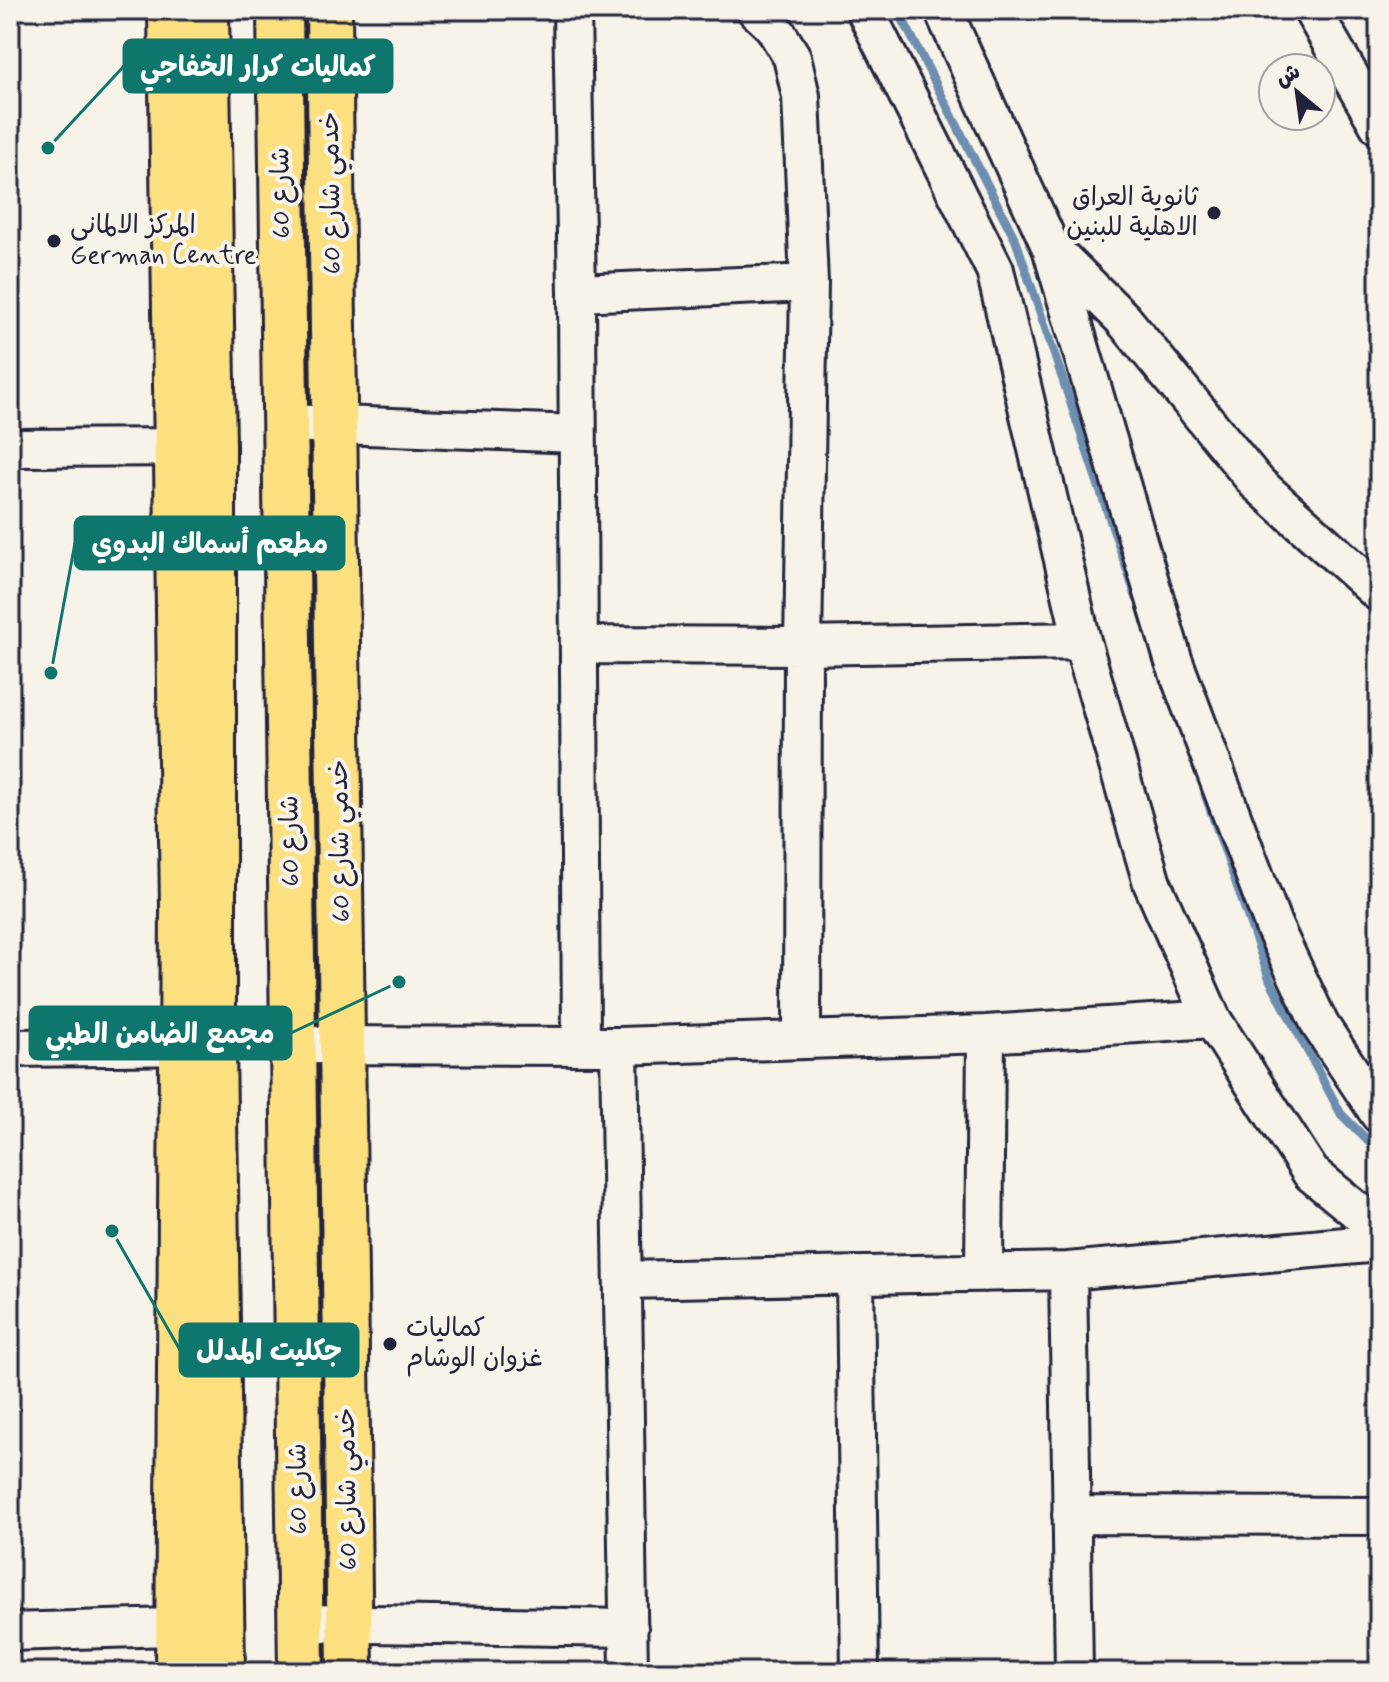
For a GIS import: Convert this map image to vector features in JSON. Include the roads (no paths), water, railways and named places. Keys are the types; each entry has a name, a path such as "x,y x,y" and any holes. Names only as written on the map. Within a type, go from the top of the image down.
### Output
{"main road":[{"path":"171,10 195,448"},
{"path":"206,10 195,448 198,1046 222,1672"},
{"name":"شارع 60","path":"280,10 301,1672"},
{"name":"خدمي شارع 60","path":"329,10 350,1672"},
{"path":"178,1672 198,1046"}],"street":[{"path":"572,10 577,293 581,1046"},
{"path":"756,10 773,26 792,57 801,96 809,283 803,646 802,1040"},
{"path":"865,10 995,270 1082,641 1152,883 1212,1019 1311,1173 1379,1229"},
{"path":"943,10 1051,248 1173,659 1268,912 1320,1025 1379,1114"},
{"path":"1312,10 1379,126"},
{"path":"1051,248 1123,319 1257,483 1379,593"},
{"path":"577,293 809,283"},
{"path":"286,423 577,434"},
{"path":"10,448 195,448"},
{"path":"579,645 803,646 1082,641"},
{"path":"294,1045 619,1046 986,1034 1212,1019"},
{"path":"984,1273 986,1034"},
{"path":"10,1048 198,1046"},
{"path":"619,1046 629,1672"},
{"path":"623,1280 1068,1271 1379,1243"},
{"path":"1068,1271 1074,1672"},
{"path":"855,1275 860,1672"},
{"path":"1071,1515 1379,1516"},
{"path":"300,1623 629,1628"},
{"path":"10,1632 221,1626"}],"waterway":[{"path":"898,10 1016,241 1137,599"},
{"path":"1205,794 1270,980 1341,1114 1379,1152"}],"place":[{"name":"كماليات كرار الخفاجي","path":"48,148"},
{"name":"ثانوية العراق الاهلية للبنين","path":"1214,213"},
{"name":"المركز الالماني German Centre","path":"54,241"},
{"name":"مطعم أسماك البدوي","path":"51,673"},
{"name":"مجمع الضامن الطبي","path":"399,982"},
{"name":"جكليت المدلل","path":"112,1231"},
{"name":"كماليات غزوان الوشام","path":"390,1344"}]}
